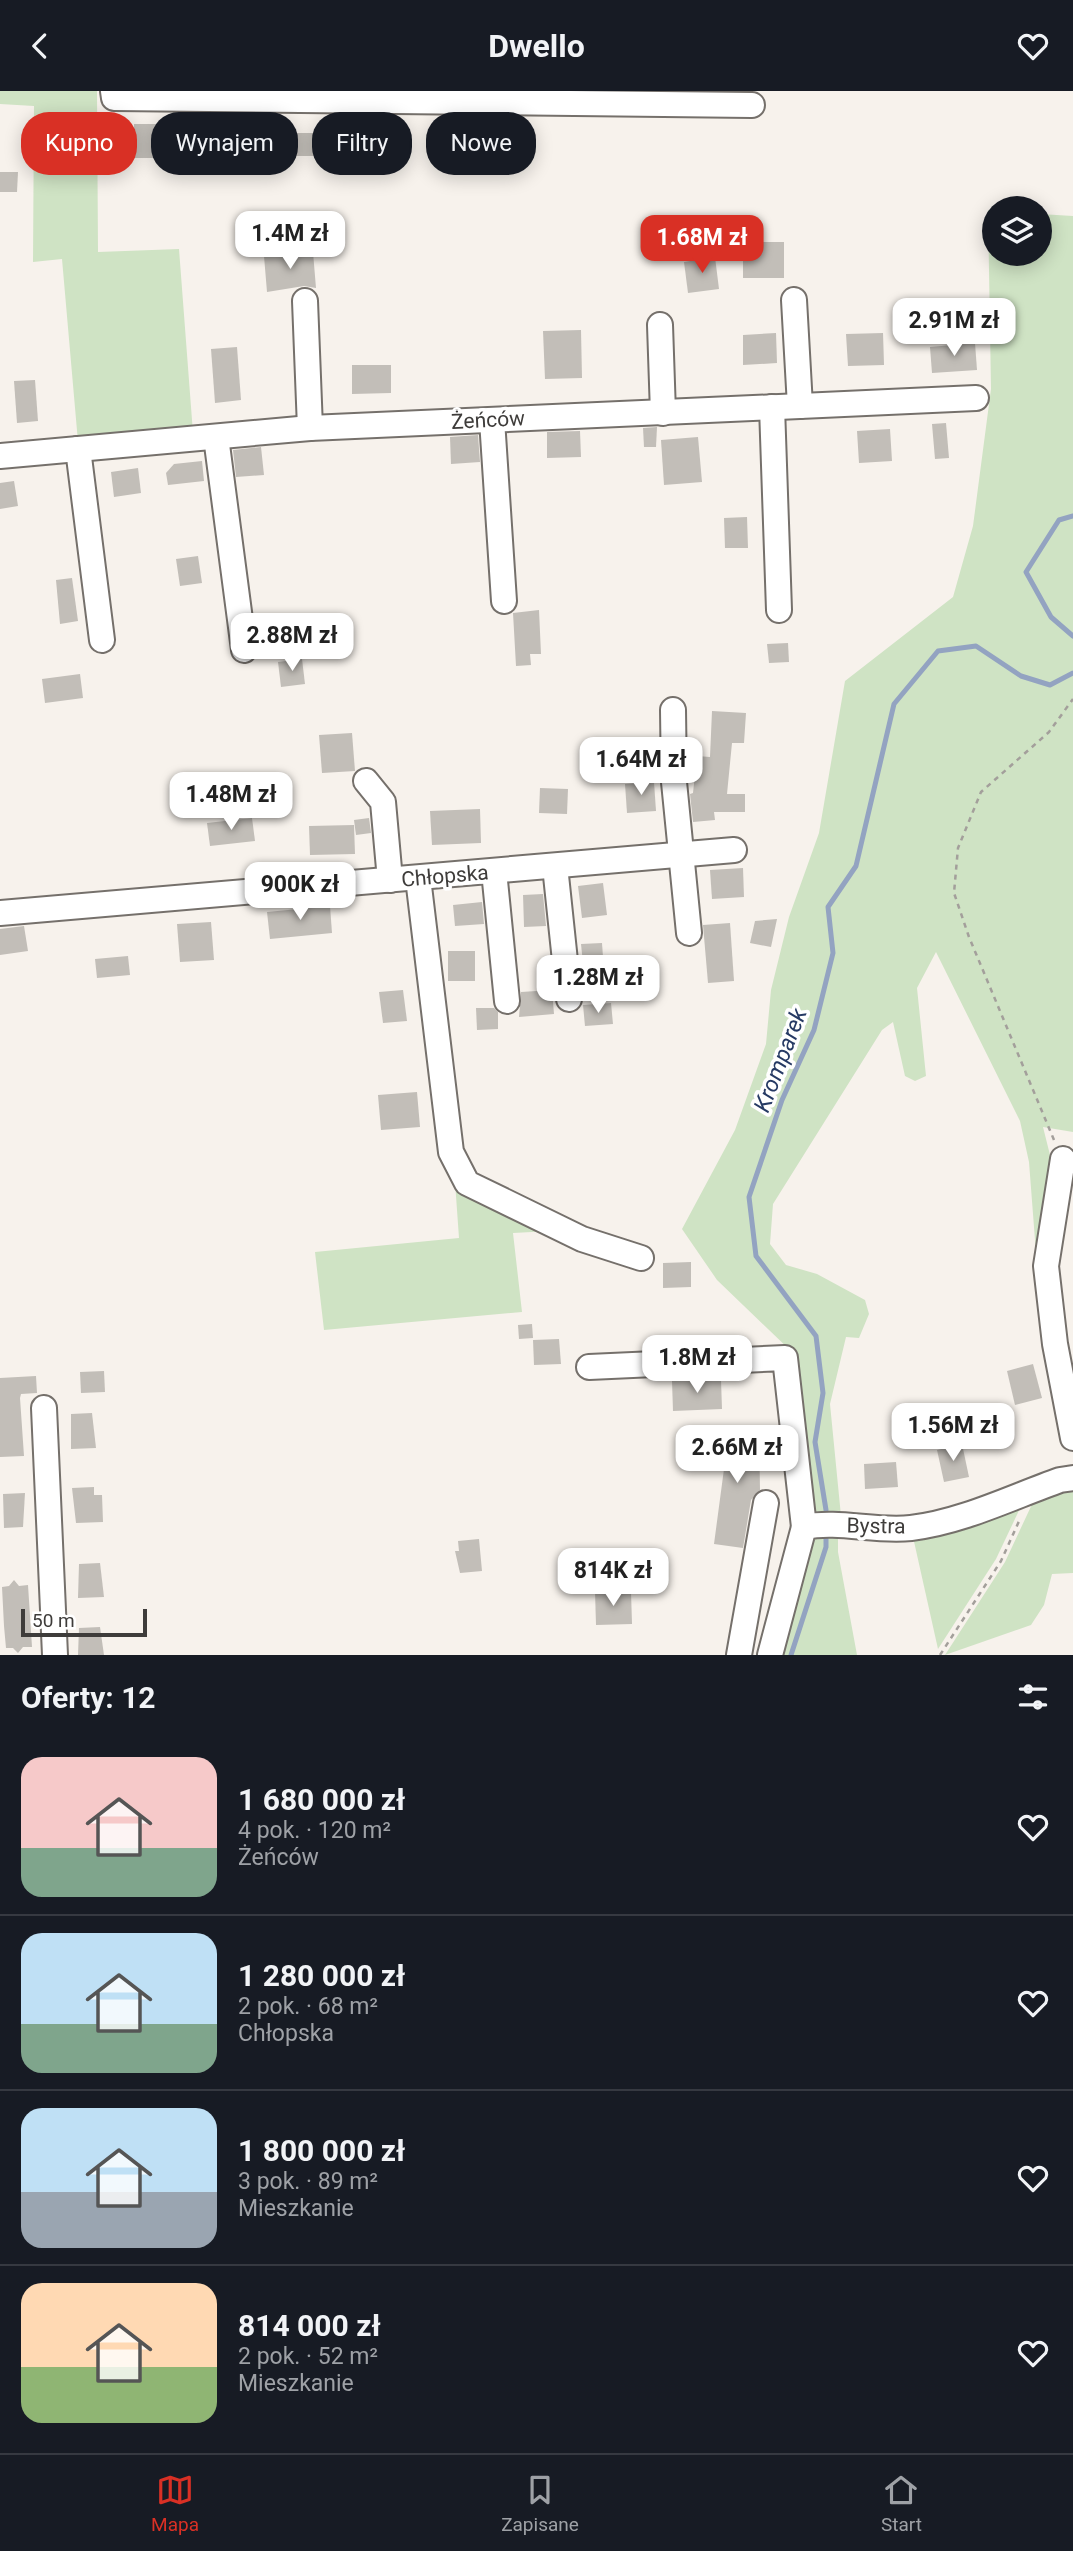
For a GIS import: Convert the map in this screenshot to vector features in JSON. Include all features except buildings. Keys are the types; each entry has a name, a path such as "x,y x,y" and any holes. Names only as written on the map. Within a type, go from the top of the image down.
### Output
{"street":[{"path":"114,91 114,98 752,105"},
{"path":"794,300 800,406"},
{"path":"305,301 310,428"},
{"path":"660,325 663,412"},
{"name":"Żeńców","path":"0,456 310,428 976,398"},
{"path":"772,407 779,610"},
{"path":"492,420 504,601"},
{"path":"216,437 244,650"},
{"path":"78,449 102,640"},
{"path":"673,711 680,856 689,933"},
{"path":"366,781 383,802 390,880"},
{"name":"Chłopska","path":"0,913 734,850"},
{"path":"555,866 569,999"},
{"path":"494,871 507,1001"},
{"path":"418,878 451,1152 467,1183 582,1239 641,1258"},
{"path":"1063,1159 1046,1265 1055,1344 1073,1438"},
{"path":"589,1367 785,1358 804,1527 770,1655"},
{"path":"44,1408 55,1655"},
{"name":"Bystra","path":"804,1527 823,1523 882,1530 943,1522 1073,1478"},
{"path":"738,1655 766,1503"}],"path":[{"path":"1063,1159 969,937 954,893 958,848 981,792 1049,732 1073,699"},
{"path":"940,1655 1001,1561 1026,1507 1027,1492"}],"green space":[{"path":"0,91 97,91 97,112 34,112 34,106 0,104"},
{"path":"34,175 98,175 98,252 179,249 193,433 78,442 62,259 33,262"},
{"path":"1052,215 1073,216 1073,1132 1043,1127 1054,1171 1037,1266 1029,1162 1020,1121 936,952 917,988 926,1076 915,1081 905,1076 893,1022 882,1030 773,1204 770,1244 786,1265 817,1274 865,1300 869,1314 859,1338 846,1337 830,1404 841,1516 813,1516 793,1353 717,1280 682,1229 735,1130 766,1044 771,990 789,917 819,833 845,681 953,597 973,526 991,389 989,266 1052,266"},
{"path":"455,1182 551,1231 513,1233 522,1312 324,1330 315,1252 459,1238"},
{"path":"1073,1491 1073,1573 1052,1574 1044,1605 1031,1625 945,1655 1005,1562 1034,1500"},
{"path":"1023,1502 996,1559 938,1649 913,1537"},
{"path":"838,1535 838,1552 857,1655 779,1655 809,1536"}],"waterway":[{"name":"Kromparek","path":"1073,516 1059,520 1026,572 1051,617 1073,636"},
{"name":"Kromparek","path":"826,1510 815,1442 823,1393 816,1336 756,1256 749,1197 782,1100 814,1030 833,953 828,907 856,866 894,704 938,651 976,646 1021,676 1050,685 1073,673"},
{"name":"Kromparek","path":"791,1655 826,1547 826,1538"}]}
